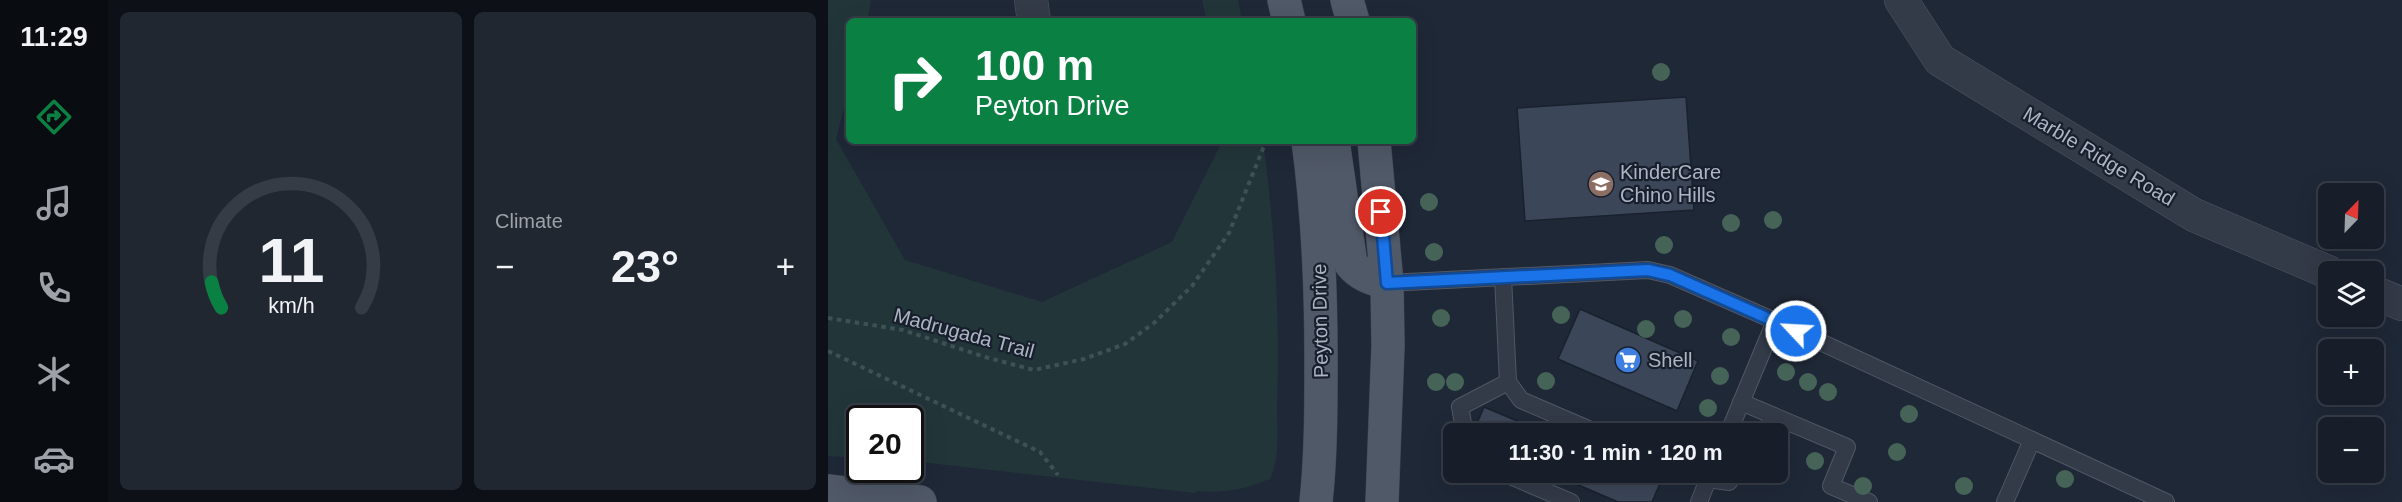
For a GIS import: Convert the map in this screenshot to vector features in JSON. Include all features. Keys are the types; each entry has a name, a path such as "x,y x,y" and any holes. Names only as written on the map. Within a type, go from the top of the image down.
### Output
{"main road":[{"path":"1284,0 1288,18"},
{"path":"1347,0 1352,18"},
{"name":"Peyton Drive","path":"1308,144 1315,196 1321,319 1322,434 1316,502"},
{"path":"1332,144 1351,264 1366,277 1387,283"},
{"path":"1374,144 1387,283 1388,346 1382,502"},
{"path":"828,491 920,502"}],"street":[{"path":"1031,0 1034,18"},
{"name":"Marble Ridge Road","path":"1901,0 1940,60 2194,215 2318,268"},
{"path":"2384,297 2402,304"}],"lane":[{"path":"1387,283 1648,270 1670,275 1775,321 2166,502"},
{"path":"1503,277 1508,382 1521,400 1574,423"},
{"path":"1732,423 1775,321"},
{"path":"1463,423 1460,407 1508,382"},
{"path":"1741,402 1847,447 1831,486 1869,502"},
{"path":"1770,423 1773,416"},
{"path":"2005,502 2032,440"},
{"path":"1527,483 1571,502"},
{"path":"1699,502 1707,483"}],"path":[{"name":"Madrugada Trail","path":"828,318 903,330 985,357 1034,370 1084,359 1125,344 1154,323 1192,286 1229,233 1265,144"},
{"path":"828,351 1040,452 1058,476"}],"green space":[{"path":"828,0 871,0 868,18 846,18 846,101 836,139 905,260 1042,302 1172,242 1219,148 1218,144 1263,144 1271,207 1278,339 1277,444 1270,479 1234,490 1196,491 1195,493 924,462 924,405 846,405 846,457 828,456"},
{"path":"1202,0 1238,0 1241,18 1206,18"}],"building":[{"path":"1686,97 1694,210 1525,221 1517,108"},
{"name":"Shell","path":"1580,309 1698,361 1677,411 1558,359"},
{"path":"1484,407 1522,423 1477,423"},
{"path":"1574,483 1660,483 1652,502 1618,502"}],"place":[{"name":"KinderCare Chino Hills","path":"1601,184"},
{"name":"Shell","path":"1628,360"}],"route":[{"path":"1381,212 1387,283 1648,270 1670,275 1796,331"}]}
